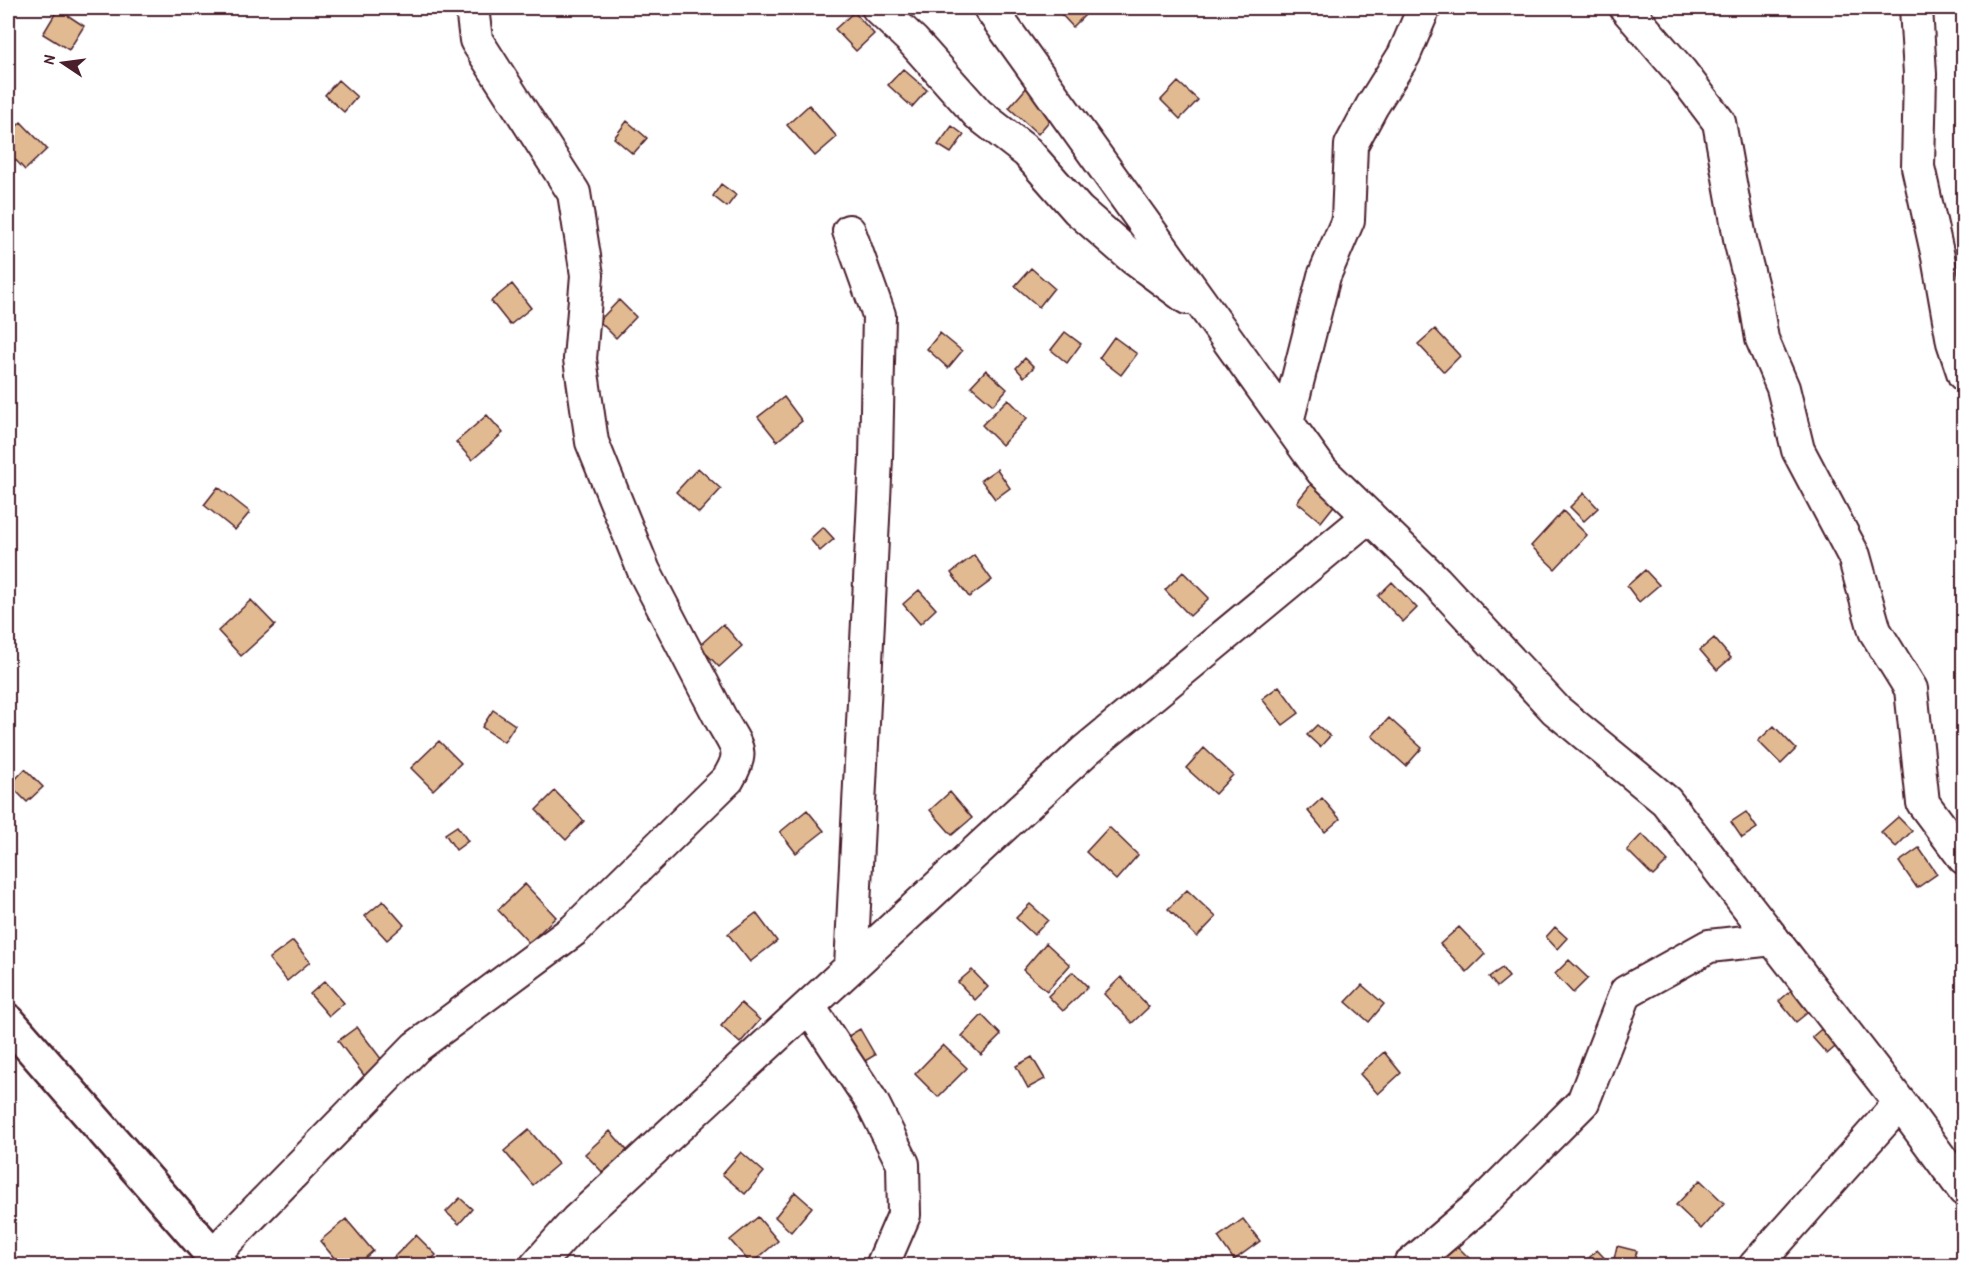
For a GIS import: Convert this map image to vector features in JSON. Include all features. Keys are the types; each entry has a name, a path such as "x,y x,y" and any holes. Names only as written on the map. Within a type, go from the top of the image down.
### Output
{"street":[{"path":"8,1020 217,1260 417,1047 574,930 728,779 738,762 736,745 644,571 592,442 580,359 587,275 574,193 476,40 472,8"},
{"path":"878,8 913,40 978,114 1027,152 1077,210 1133,258 1210,315"},
{"path":"990,8 1322,471 1436,581 1556,710 1666,801 1964,1190"},
{"path":"1287,422 1324,276 1348,220 1351,145 1404,55 1424,8"},
{"path":"1626,8 1681,72 1719,122 1741,244 1756,303 1762,339 1783,388 1798,450 1854,556 1875,631 1911,689 1923,803 1964,858"},
{"path":"1916,8 1920,74 1918,167 1938,257 1953,342 1964,375"},
{"path":"849,231 879,315 876,458 851,967"},
{"path":"536,1266 577,1220 1086,750 1369,516"},
{"path":"1409,1266 1481,1204 1583,1102 1626,992 1709,946 1773,939"},
{"path":"808,1007 872,1102 903,1164 904,1215 882,1266"},
{"path":"1755,1266 1899,1103"}],"building":[{"path":"1067,8 1082,8 1087,13 1073,27 1061,14"},
{"path":"58,9 84,26 69,50 43,34"},
{"path":"854,12 874,34 856,51 835,29"},
{"path":"903,69 927,90 912,107 888,85"},
{"path":"338,80 357,97 344,112 325,95"},
{"path":"1178,82 1198,100 1180,119 1161,100"},
{"path":"1028,86 1057,112 1038,134 1009,108"},
{"path":"809,105 837,137 815,156 787,125"},
{"path":"627,121 647,138 633,154 614,138"},
{"path":"21,122 47,149 25,170 8,152 8,135"},
{"path":"952,126 964,135 951,153 938,145"},
{"path":"721,184 736,195 727,207 713,196"},
{"path":"1031,268 1054,288 1039,307 1015,286"},
{"path":"512,284 531,308 510,325 491,301"},
{"path":"619,300 636,317 616,338 599,321"},
{"path":"1435,329 1460,356 1444,372 1418,344"},
{"path":"1065,332 1081,344 1067,363 1051,350"},
{"path":"940,333 962,351 948,368 927,349"},
{"path":"1114,337 1137,354 1121,375 1099,358"},
{"path":"1025,358 1034,367 1024,377 1016,368"},
{"path":"986,370 1007,389 993,405 971,386"},
{"path":"784,397 802,421 777,441 758,417"},
{"path":"1008,399 1027,418 1002,445 982,425"},
{"path":"487,415 503,433 472,460 456,442"},
{"path":"698,468 721,489 699,513 676,492"},
{"path":"997,469 1010,488 995,499 981,480"},
{"path":"1312,483 1336,503 1321,522 1297,502"},
{"path":"218,487 250,512 235,530 204,505"},
{"path":"1584,493 1598,508 1584,521 1570,507"},
{"path":"1563,511 1587,535 1555,569 1531,546"},
{"path":"823,527 834,539 820,551 810,539"},
{"path":"974,555 992,580 969,597 951,573"},
{"path":"1645,570 1659,585 1639,602 1627,586"},
{"path":"1183,572 1209,598 1190,616 1165,590"},
{"path":"1392,582 1417,608 1403,622 1378,596"},
{"path":"919,590 936,609 920,624 903,604"},
{"path":"251,600 275,625 241,656 218,631"},
{"path":"723,624 742,646 719,667 699,646"},
{"path":"1714,638 1731,658 1717,670 1700,650"},
{"path":"1279,686 1299,713 1283,725 1262,699"},
{"path":"493,710 515,725 504,742 482,727"},
{"path":"1389,718 1422,748 1406,766 1372,736"},
{"path":"1317,725 1330,736 1320,747 1307,735"},
{"path":"1774,726 1796,749 1781,764 1758,741"},
{"path":"439,741 461,763 433,790 411,768"},
{"path":"1204,748 1233,775 1215,794 1186,768"},
{"path":"25,769 43,787 27,802 10,785"},
{"path":"555,791 584,821 566,840 536,810"},
{"path":"950,792 972,818 952,835 930,810"},
{"path":"1322,798 1340,819 1325,832 1308,811"},
{"path":"807,810 824,831 796,853 780,832"},
{"path":"1746,812 1757,828 1742,838 1731,822"},
{"path":"1898,817 1912,831 1896,847 1881,832"},
{"path":"457,826 468,841 456,850 445,834"},
{"path":"1109,827 1138,855 1116,880 1086,852"},
{"path":"1642,834 1668,861 1653,876 1627,850"},
{"path":"1919,848 1937,874 1917,888 1899,862"},
{"path":"525,884 556,917 529,943 498,910"},
{"path":"1187,890 1216,917 1197,937 1168,909"},
{"path":"383,901 404,925 387,940 365,916"},
{"path":"1030,904 1048,920 1034,935 1016,918"},
{"path":"756,913 777,941 750,962 728,934"},
{"path":"1459,927 1485,954 1467,972 1440,944"},
{"path":"1555,927 1567,938 1557,949 1546,937"},
{"path":"293,941 310,962 287,981 269,959"},
{"path":"1046,943 1070,965 1047,991 1023,970"},
{"path":"1569,960 1588,978 1573,993 1555,974"},
{"path":"1502,968 1509,977 1497,987 1489,977"},
{"path":"972,970 988,987 975,1000 958,982"},
{"path":"1073,972 1088,987 1063,1011 1048,996"},
{"path":"1121,977 1149,1007 1132,1023 1104,994"},
{"path":"325,981 344,1003 329,1016 310,994"},
{"path":"1362,985 1384,1004 1369,1022 1346,1002"},
{"path":"1794,988 1811,1010 1796,1022 1779,1001"},
{"path":"741,1003 760,1020 740,1043 721,1026"},
{"path":"982,1015 1001,1035 981,1055 962,1036"},
{"path":"1826,1025 1841,1042 1827,1054 1812,1037"},
{"path":"357,1027 385,1064 366,1078 338,1041"},
{"path":"860,1029 875,1055 855,1067 840,1041"},
{"path":"943,1045 967,1068 938,1097 915,1074"},
{"path":"1384,1052 1401,1073 1378,1094 1360,1074"},
{"path":"1032,1057 1045,1079 1028,1088 1016,1066"},
{"path":"529,1130 558,1164 533,1185 504,1151"},
{"path":"610,1131 632,1156 608,1178 585,1154"},
{"path":"741,1152 764,1172 745,1194 722,1174"},
{"path":"1700,1180 1724,1203 1701,1229 1676,1205"},
{"path":"795,1192 812,1207 791,1232 775,1217"},
{"path":"460,1198 472,1209 459,1224 446,1212"},
{"path":"758,1217 778,1241 751,1264 730,1240"},
{"path":"346,1219 373,1251 356,1266 341,1266 320,1241"},
{"path":"1243,1219 1260,1241 1234,1260 1218,1237"},
{"path":"416,1235 436,1255 425,1266 401,1266 393,1258"},
{"path":"1456,1245 1475,1264 1437,1266 1437,1265"},
{"path":"1617,1246 1637,1251 1633,1265 1614,1259"},
{"path":"1597,1250 1612,1266 1581,1266"}]}
